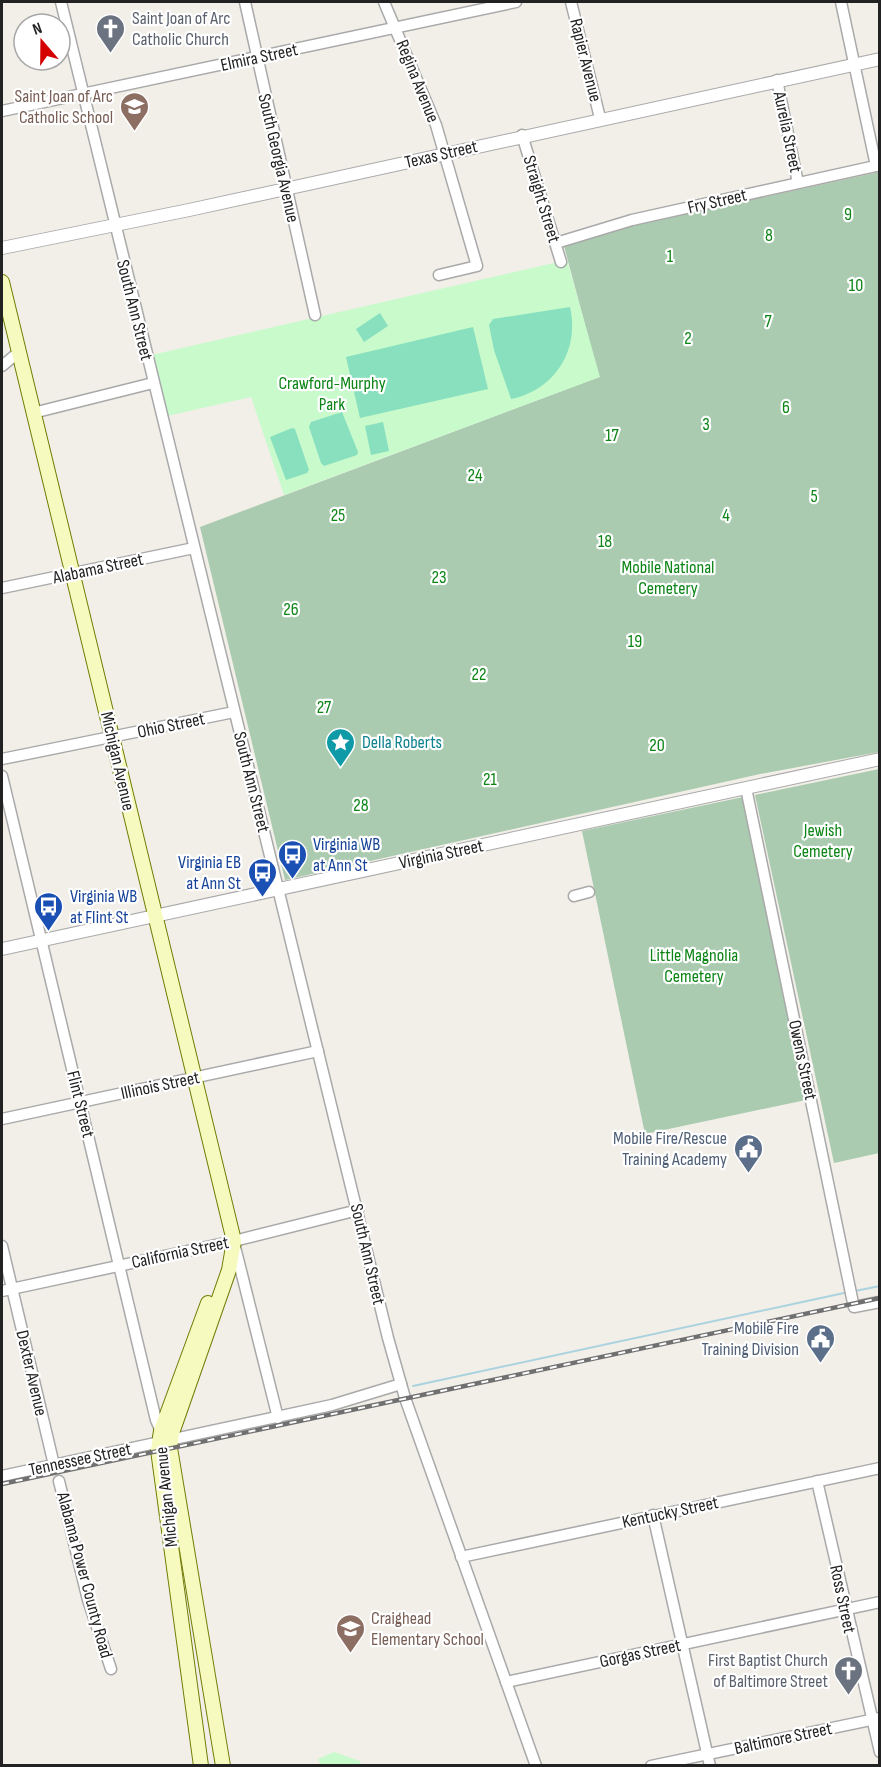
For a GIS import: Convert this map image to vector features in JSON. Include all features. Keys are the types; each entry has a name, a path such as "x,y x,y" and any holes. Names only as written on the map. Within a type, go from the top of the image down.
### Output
{"main road":[{"name":"Michigan Avenue","path":"2,282 234,1241 224,1287 164,1438"},
{"name":"Michigan Avenue","path":"201,1766 164,1438 225,1256 234,1241"},
{"name":"Michigan Avenue","path":"164,1438 170,1448 223,1766"}],"street":[{"name":"South Ann Street","path":"61,2 114,225 401,1384 506,1682"},
{"name":"South Georgia Avenue","path":"245,2 315,315"},
{"name":"Regina Avenue","path":"384,2 436,125 477,266 439,275"},
{"name":"Elmira Street","path":"2,111 516,2"},
{"name":"Rapier Avenue","path":"571,2 600,118"},
{"path":"841,2 878,165"},
{"name":"Texas Street","path":"2,248 879,59"},
{"name":"Aurelia Street","path":"777,80 798,183"},
{"name":"Straight Street","path":"522,135 561,262"},
{"name":"Fry Street","path":"555,243 632,220 878,165"},
{"path":"2,366 19,352"},
{"path":"33,413 153,383"},
{"name":"Alabama Street","path":"2,588 194,548"},
{"name":"Ohio Street","path":"2,759 234,712"},
{"name":"Virginia Street","path":"2,949 879,759"},
{"name":"Flint Street","path":"2,776 164,1438"},
{"name":"Owens Street","path":"746,788 854,1307 879,1302"},
{"path":"574,896 589,892"},
{"name":"Illinois Street","path":"2,1119 318,1051"},
{"name":"California Street","path":"7,1289 234,1241 358,1210"},
{"path":"234,1241 279,1418"},
{"name":"Dexter Avenue","path":"2,1246 7,1289 54,1465"},
{"path":"224,1287 246,1288"},
{"name":"Tennessee Street","path":"2,1476 164,1438 279,1418 365,1397 401,1384"},
{"name":"Kentucky Street","path":"461,1557 879,1468"},
{"name":"Alabama Power County Road","path":"59,1481 88,1600 111,1669"},
{"name":"Ross Street","path":"817,1481 845,1609 876,1719 879,1752"},
{"path":"653,1515 710,1766"},
{"name":"Gorgas Street","path":"506,1682 879,1602"},
{"path":"506,1682 536,1766"},
{"name":"Baltimore Street","path":"651,1766 876,1719"}],"green space":[{"name":"Mobile National Cemetery","path":"879,172 879,752 760,774 285,880 200,527 599,377 564,246 627,227"},
{"name":"Crawford-Murphy Park","path":"567,260 600,377 284,495 251,397 167,416 147,356"},
{"path":"570,307 571,339 560,366 540,387 511,399 494,350 489,325 493,319"},
{"path":"380,313 388,326 364,342 356,329"},
{"path":"473,327 488,389 360,418 346,357"},
{"path":"342,412 358,452 357,455 324,466 309,427 311,422"},
{"path":"383,422 389,451 371,455 365,426"},
{"path":"292,428 295,429 309,470 307,473 286,480 270,437"},
{"name":"Jewish Cemetery","path":"879,769 879,1153 834,1163 755,795"},
{"name":"Little Magnolia Cemetery","path":"743,797 806,1100 645,1134 582,831"},
{"path":"334,1752 360,1761 361,1765 321,1765 318,1759"}],"waterway":[{"path":"855,1291 880,1286"},
{"path":"413,1386 844,1293"}],"railway":[{"path":"2,1484 880,1298"}],"place":[{"name":"Saint Joan of Arc Catholic Church","path":"111,54"},
{"name":"Saint Joan of Arc Catholic School","path":"134,132"},
{"name":"Della Roberts","path":"341,768"},
{"name":"Virginia WB at Ann St","path":"292,880"},
{"name":"Virginia EB at Ann St","path":"262,898"},
{"name":"Virginia WB at Flint St","path":"49,932"},
{"name":"Mobile Fire/Rescue Training Academy","path":"748,1174"},
{"name":"Mobile Fire Training Division","path":"820,1364"},
{"name":"Craighead Elementary School","path":"350,1654"},
{"name":"First Baptist Church of Baltimore Street","path":"849,1696"}],"park label":[{"name":"9","path":"848,214"},
{"name":"8","path":"769,235"},
{"name":"1","path":"670,256"},
{"name":"10","path":"856,285"},
{"name":"7","path":"768,321"},
{"name":"2","path":"688,338"},
{"name":"6","path":"786,407"},
{"name":"3","path":"706,424"},
{"name":"17","path":"612,435"},
{"name":"24","path":"475,475"},
{"name":"5","path":"814,496"},
{"name":"25","path":"338,515"},
{"name":"4","path":"726,515"},
{"name":"18","path":"605,541"},
{"name":"23","path":"439,577"},
{"name":"26","path":"291,609"},
{"name":"19","path":"635,641"},
{"name":"22","path":"479,674"},
{"name":"27","path":"324,707"},
{"name":"20","path":"657,745"},
{"name":"21","path":"490,779"},
{"name":"28","path":"361,805"}]}
